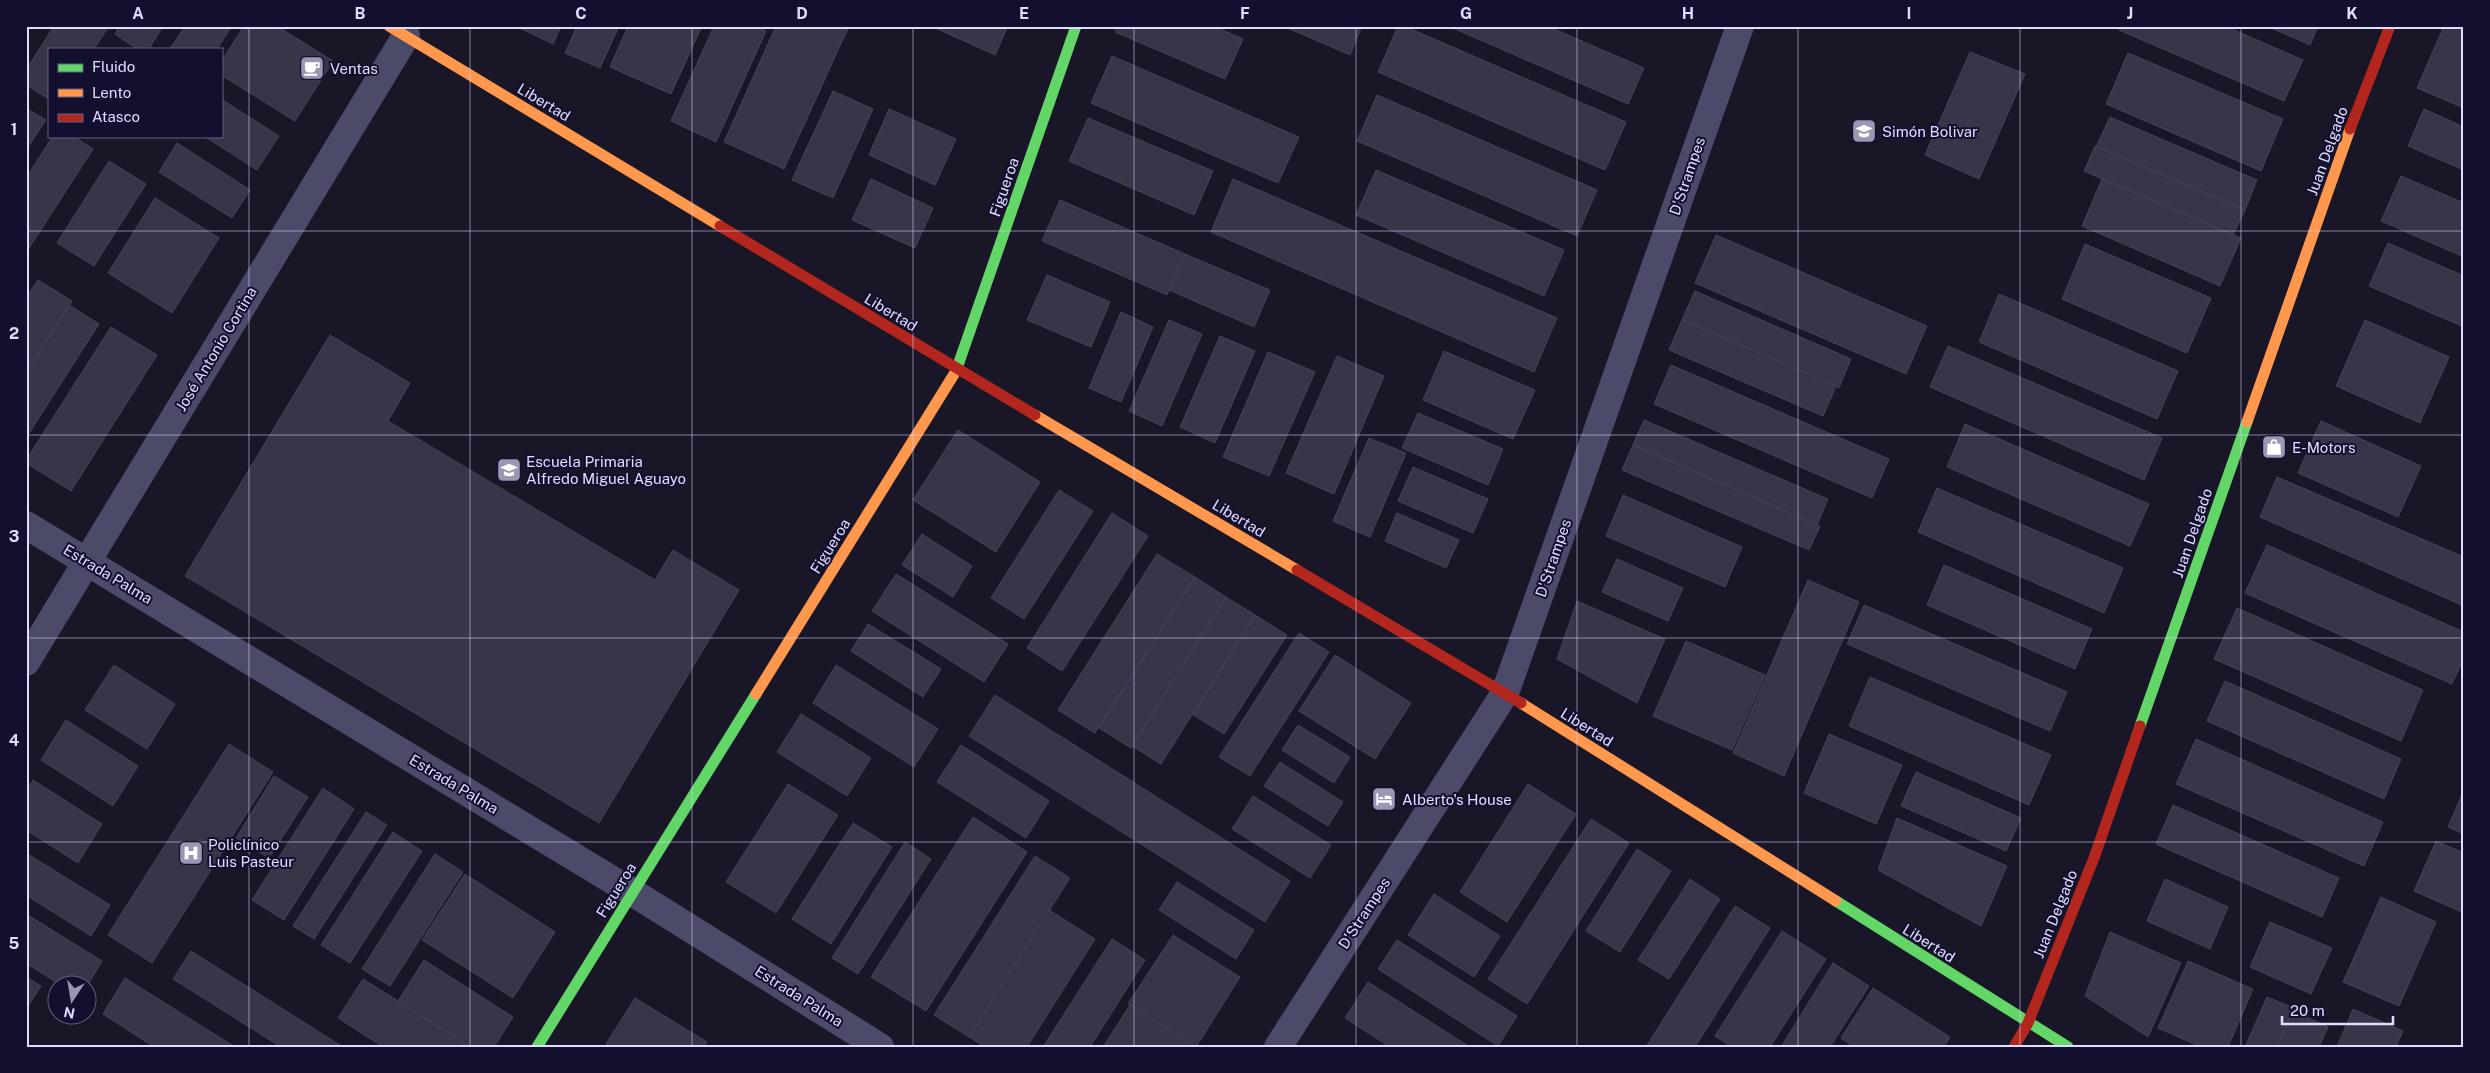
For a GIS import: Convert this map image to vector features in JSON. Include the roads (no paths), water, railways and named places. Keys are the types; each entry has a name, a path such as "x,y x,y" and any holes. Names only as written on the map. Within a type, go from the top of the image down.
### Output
{"street":[{"name":"Figueroa","path":"537,1047 957,369 1076,26"},
{"name":"D'Strampes","path":"1278,1047 1505,693 1740,26"},
{"name":"Juan Delgado","path":"2014,1047 2028,1023 2094,858 2345,144 2390,26"},
{"name":"Libertad","path":"397,31 957,369 1505,693 2068,1047"},
{"name":"José Antonio Cortina","path":"26,662 87,562 397,31"},
{"name":"Estrada Palma","path":"26,525 632,892 880,1047"}],"place":[{"name":"Ventas","path":"312,68"},
{"name":"Simón Bolivar","path":"1864,131"},
{"name":"E-Motors","path":"2274,447"},
{"name":"Escuela Primaria Alfredo Miguel Aguayo","path":"509,470"},
{"name":"Alberto's House","path":"1384,799"},
{"name":"Policlínico Luis Pasteur","path":"191,853"}]}
